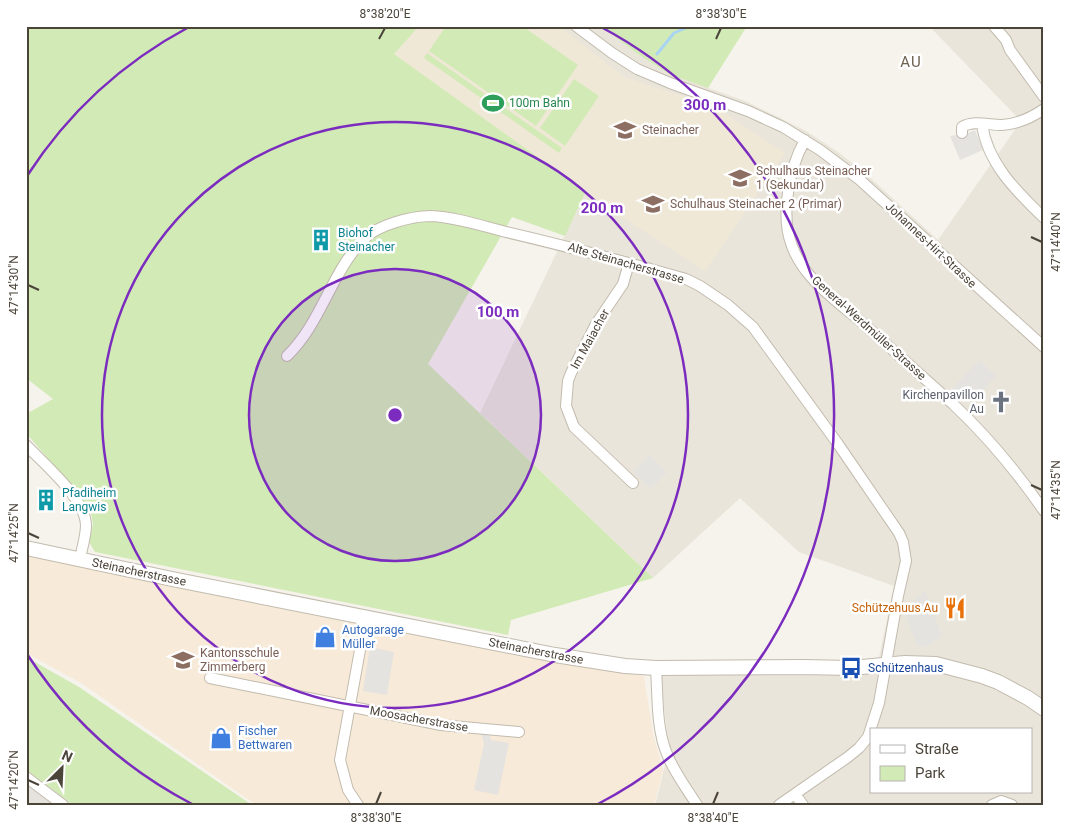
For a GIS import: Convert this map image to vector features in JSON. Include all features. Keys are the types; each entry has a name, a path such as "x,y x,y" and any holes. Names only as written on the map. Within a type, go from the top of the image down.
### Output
{"street":[{"name":"Johannes-Hirt-Strasse","path":"576,26 637,69 748,111 783,127 838,162 1044,347"},
{"path":"994,26 1006,40 1010,50 1044,97"},
{"path":"962,133 962,128 968,124 1002,125 1019,122 1034,116 1044,109"},
{"path":"982,124 983,132 999,170 1023,198 1044,218"},
{"name":"General-Werdmüller-Strasse","path":"804,140 795,163 786,211 788,235 798,259 821,286 974,424 1044,511"},
{"name":"Alte Steinacherstrasse","path":"287,356 303,338 315,320 356,248 366,237 407,218 431,216 456,220 629,263 686,279 700,286 728,305 753,327 838,444 899,533 903,542 906,561 879,703 871,728"},
{"name":"Im Maiacher","path":"629,263 623,284 596,324 571,373 568,381 566,406 574,428 633,483"},
{"path":"26,445 75,498 82,509 86,532 80,560"},
{"name":"Steinacherstrasse","path":"26,548 555,655 625,666 656,668 860,668 922,662 948,666 998,682 1044,709"},
{"path":"358,805 348,790 340,760 366,617"},
{"path":"656,668 661,728 666,754 698,805"},
{"name":"Moosacherstrasse","path":"210,678 441,725 519,732"},
{"name":"Alte Steinacherstrasse","path":"780,805 859,748 868,737 870,731"},
{"path":"26,777 63,805"},
{"path":"795,794 803,805"},
{"path":"992,805 1002,801 1012,805"}],"shaded area":[{"path":"419,26 601,26 636,53 669,74 745,101 806,131 865,173 938,240 1021,121 929,26 1044,26 1044,805 655,805 669,749 660,673 876,672 894,586 799,552 740,498 653,578 480,413 585,193"},
{"name":"Steinacher","path":"419,26 559,26 624,77 715,107 785,153 705,271 585,193 560,173 393,54"},
{"path":"975,130 983,150 960,160 950,136"},
{"path":"979,360 996,376 980,394 974,389 961,402 951,390"},
{"path":"650,455 667,472 651,489 633,472"},
{"path":"26,552 342,619 644,676 653,734 663,770 654,805 256,805 81,683 26,653"},
{"path":"925,590 942,636 925,647 917,646 905,614 914,600"},
{"path":"370,647 394,652 387,695 363,691"},
{"path":"480,734 492,734 491,740 509,743 498,795 474,790 484,744"},
{"path":"26,781 59,805 26,805"}],"green space":[{"path":"26,26 419,26 394,54 585,193 565,236 512,217 428,364 653,578 511,620 508,635 95,552 89,542 93,524 90,508 26,433 26,414 53,399 26,378"},
{"path":"446,26 522,26 578,65 536,126 429,51"},
{"path":"601,26 747,26 708,88 669,74 636,53"},
{"name":"100m Bahn","path":"427,53 562,148 559,153 424,58"},
{"path":"574,79 599,96 565,146 540,128"},
{"path":"26,657 79,687 252,805 73,805 26,770"}],"waterway":[{"path":"657,54 674,33 690,26"}],"place":[{"name":"100m Bahn","path":"493,103"},
{"name":"Steinacher","path":"625,130"},
{"name":"Schulhaus Steinacher 1 (Sekundar)","path":"740,178"},
{"name":"Schulhaus Steinacher 2 (Primar)","path":"653,204"},
{"name":"Biohof Steinacher","path":"321,240"},
{"name":"Kirchenpavillon Au","path":"1001,402"},
{"name":"Pfadiheim Langwis","path":"46,500"},
{"name":"Schützehuus Au","path":"955,608"},
{"name":"Autogarage Müller","path":"325,637"},
{"name":"Kantonsschule Zimmerberg","path":"183,660"},
{"name":"Schützenhaus","path":"851,668"},
{"name":"Fischer Bettwaren","path":"221,738"}],"district":[{"name":"AU","path":"911,62"}]}
